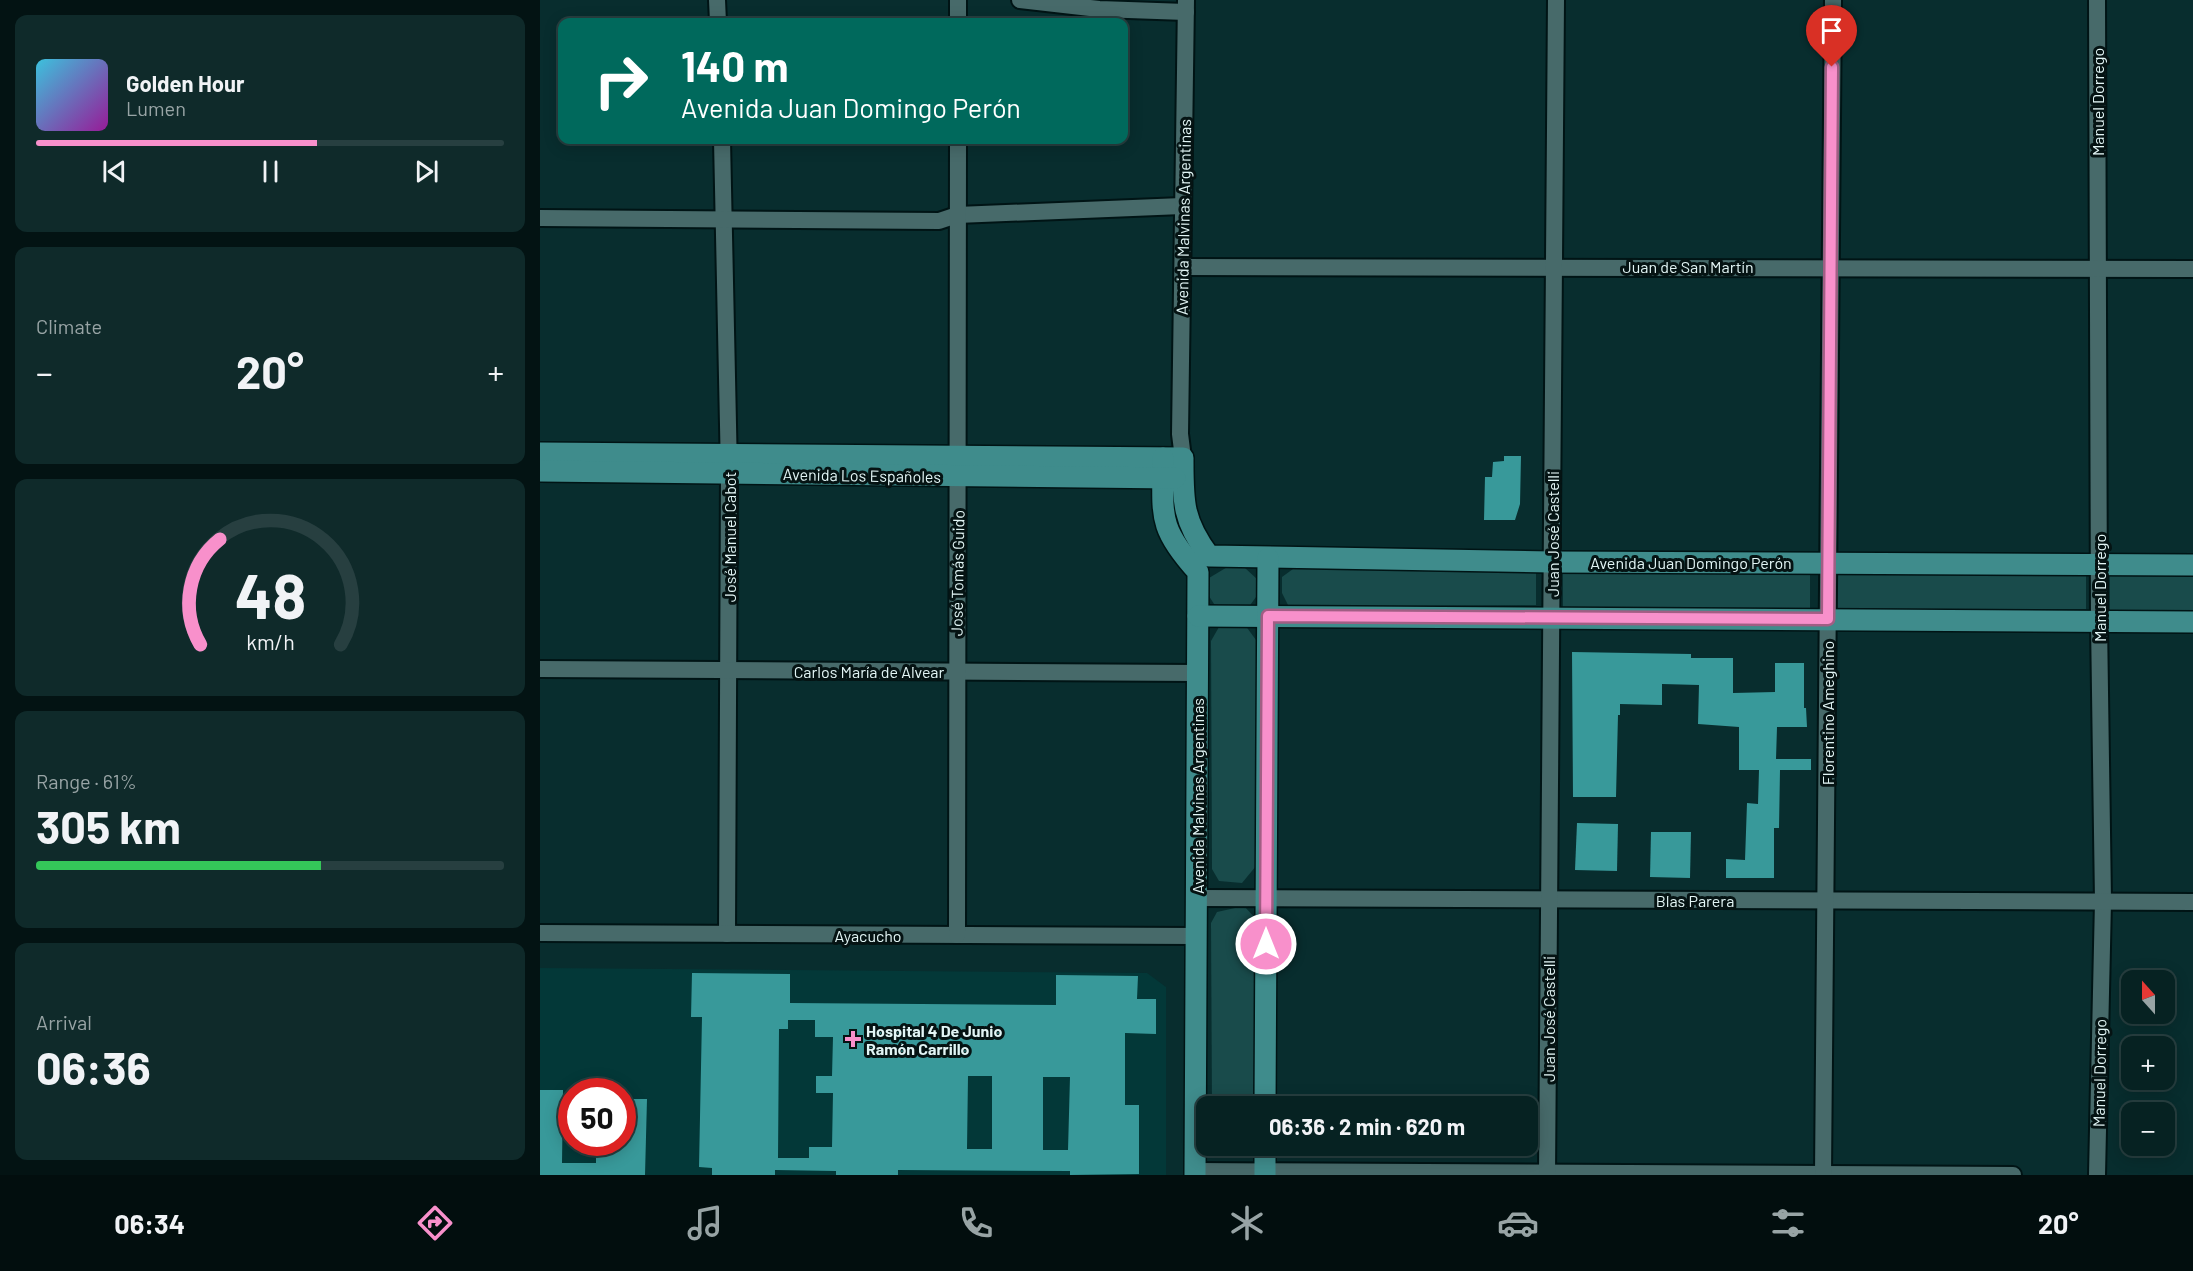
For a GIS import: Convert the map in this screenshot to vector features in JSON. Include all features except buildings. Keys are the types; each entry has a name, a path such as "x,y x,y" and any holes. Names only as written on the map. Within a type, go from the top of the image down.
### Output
{"main road":[{"name":"Avenida Los Españoles","path":"540,453 958,476 1173,468"},
{"name":"Avenida Los Españoles","path":"540,471 959,454 1173,468"},
{"name":"Avenida Malvinas Argentinas","path":"1173,468 1187,522 1203,564 1198,616 1197,673 1195,1173"},
{"name":"Avenida Juan Domingo Perón","path":"1203,564 1268,558 1551,562 2193,565"},
{"path":"1265,1096 1268,558"},
{"path":"1198,616 2193,622"},
{"path":"1265,1156 1265,1173"}],"street":[{"path":"717,0 718,18"},
{"path":"958,0 958,18"},
{"path":"1020,0 1099,9 1186,6"},
{"name":"Juan José Castelli","path":"1546,1174 1556,0"},
{"name":"Florentino Ameghino","path":"1823,1174 1833,0"},
{"name":"Manuel Dorrego","path":"2097,0 2098,622 2103,901 2097,1175"},
{"name":"Avenida Malvinas Argentinas","path":"1173,468 1180,434 1186,6"},
{"name":"José Manuel Cabot","path":"722,144 729,463 727,934"},
{"name":"José Tomás Guido","path":"957,935 955,671 959,454 958,144"},
{"path":"540,218 939,221 957,215 1182,206"},
{"name":"Juan de San Martín","path":"1183,267 2193,269"},
{"name":"Carlos María de Alvear","path":"540,669 1197,673"},
{"name":"Blas Parera","path":"1197,898 2193,902"},
{"name":"Ayacucho","path":"540,933 1196,936"},
{"path":"1195,1173 2013,1175"}],"shaded area":[{"path":"1229,566 1245,568 1258,580 1256,597 1248,608 1216,607 1207,593 1209,578"},
{"path":"1536,568 1536,605 1289,607 1282,593 1282,577 1293,569"},
{"path":"1563,570 1810,571 1810,608 1563,608"},
{"path":"2086,572 2086,609 1834,610 1834,573"},
{"path":"2110,574 2193,574 2193,611 2110,612"},
{"path":"1245,625 1256,640 1256,866 1242,883 1219,881 1212,869 1211,641 1219,627"},
{"path":"1244,906 1257,920 1256,1096 1212,1096 1211,923 1217,912"},
{"name":"Hospital 4 De Junio Ramón Carrillo","path":"540,968 1147,973 1166,987 1166,1175 540,1175"}],"place":[{"name":"Hospital 4 De Junio Ramón Carrillo","path":"853,1039"}],"route":[{"path":"1266,944 1268,616 1828,619 1832,67"}]}
